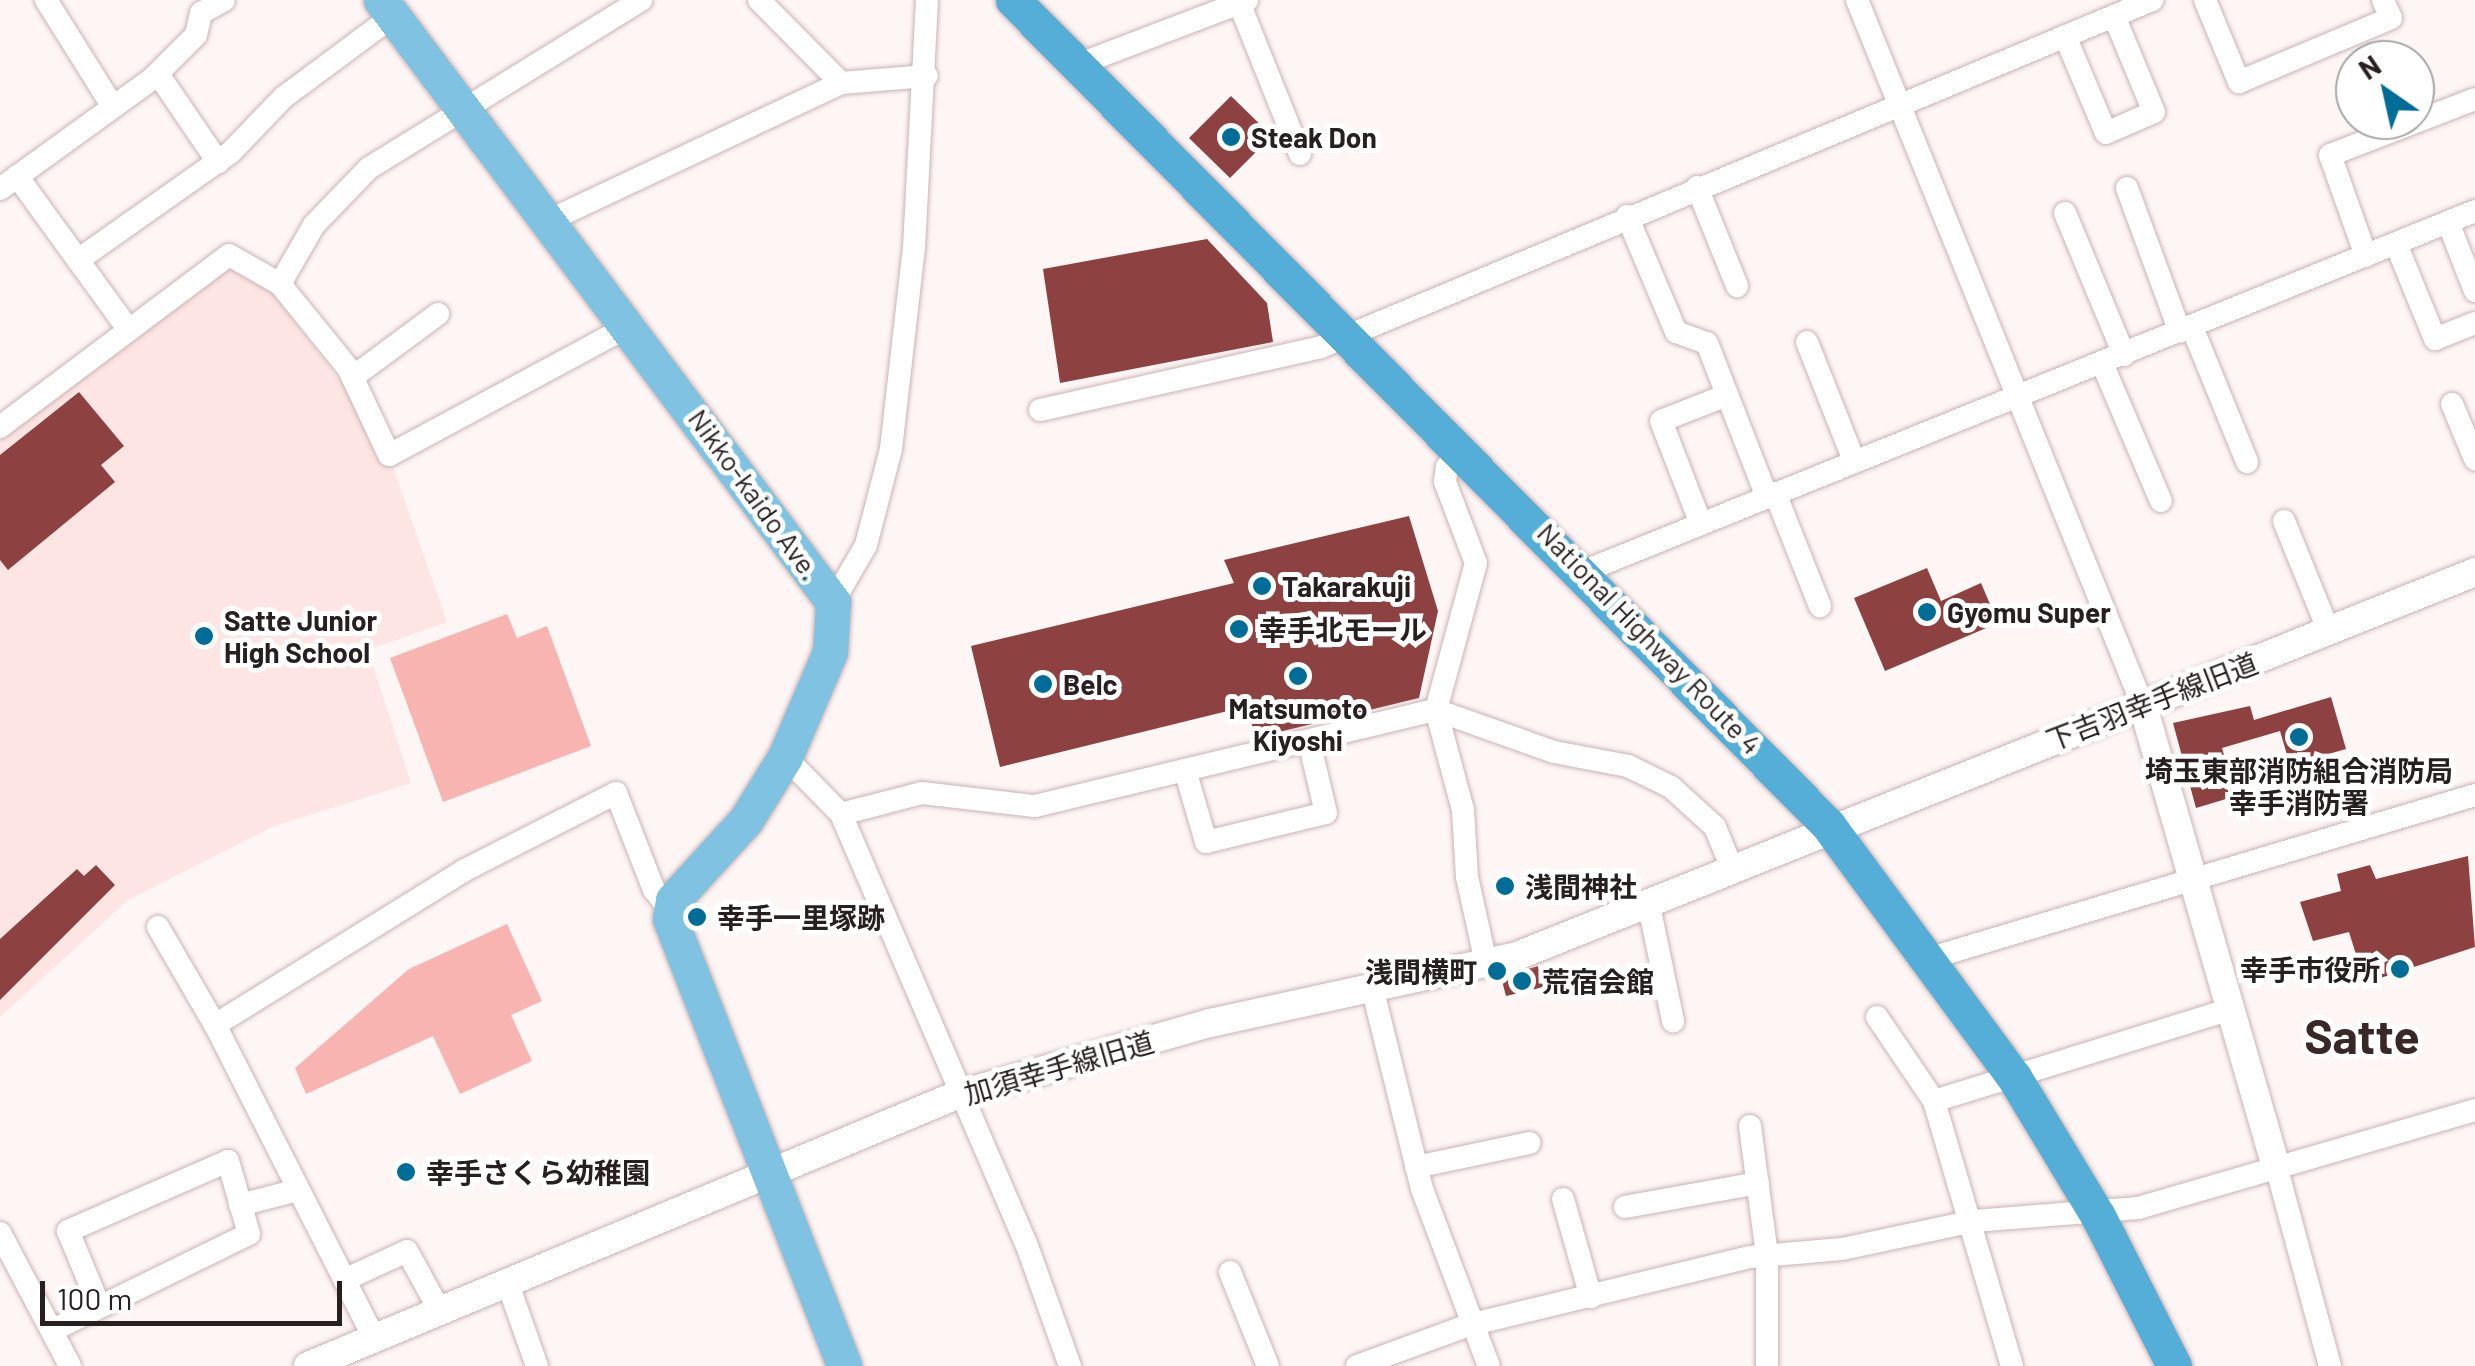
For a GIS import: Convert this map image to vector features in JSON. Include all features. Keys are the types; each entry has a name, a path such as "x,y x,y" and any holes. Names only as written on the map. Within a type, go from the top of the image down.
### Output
{"highway":[{"name":"National Highway Route 4","path":"1012,0 1466,450 1828,825 1932,958 2014,1078 2098,1216 2171,1365"}],"main road":[{"name":"Nikko-kaido Ave.","path":"387,8 550,220 833,602 830,652 785,757 746,820 670,908"},
{"path":"670,908 844,1366"}],"street":[{"path":"46,0 113,107"},
{"path":"126,326 78,260 9,183 158,74 196,35 201,13 224,0"},
{"path":"280,284 314,225 369,168 641,0"},
{"path":"758,0 841,84"},
{"path":"833,602 866,545 892,449 927,76 927,0"},
{"path":"1858,0 2143,706 2330,1366"},
{"path":"1040,410 1321,346 2152,0"},
{"path":"2205,0 2239,82 2391,18 2383,0"},
{"path":"1078,65 1242,1 1300,154"},
{"path":"78,260 218,162 284,97 387,8"},
{"path":"2065,36 2106,133 2154,112 2114,16"},
{"path":"158,74 218,162"},
{"path":"550,220 841,84 927,76"},
{"path":"2366,256 2330,155 2475,98"},
{"path":"1697,187 1737,286"},
{"path":"2126,188 2247,462"},
{"path":"1585,571 2475,211"},
{"path":"2065,212 2161,502"},
{"path":"1627,216 1676,332 1707,342 1820,606"},
{"path":"2448,222 2475,291"},
{"path":"2396,244 2435,339 2475,324"},
{"path":"0,426 126,326 229,254 280,284 354,377 389,455 629,326"},
{"path":"354,377 438,314"},
{"path":"1806,342 1854,462"},
{"path":"1701,524 1660,421 1727,394"},
{"path":"2452,404 2475,459"},
{"path":"1466,450 1448,467 1446,482 1476,563 1436,710 1462,810 1467,878 1486,962"},
{"path":"2284,520 2328,632"},
{"name":"下吉羽幸手線旧道","path":"1828,825 2143,706 2475,572"},
{"path":"842,814 922,793 1035,806 1436,710 1554,752 1628,766 1671,787 1714,826 1732,866"},
{"path":"1185,770 1206,842 1240,834 1326,813 1308,741"},
{"path":"785,757 842,814 957,1096 1026,1243 1070,1366"},
{"path":"215,1026 463,872 616,792 654,890 670,908"},
{"path":"1932,958 2193,876 2475,795"},
{"name":"加須幸手線旧道","path":"308,1366 509,1286 957,1096 1372,987 1486,962 1648,901 1828,825"},
{"path":"1648,901 1672,1020"},
{"path":"158,927 215,1026 374,1338"},
{"path":"1372,987 1416,1167 1470,1325 1489,1366"},
{"path":"1934,1101 2231,1009"},
{"path":"1878,1017 1934,1101 1974,1221 2012,1366"},
{"path":"1357,1366 1470,1325 1767,1256 1974,1221 2098,1216 2275,1162 2475,1110"},
{"path":"1750,1126 1767,1256 1766,1366"},
{"path":"1416,1167 1530,1142"},
{"path":"57,1328 98,1303 249,1234 228,1161 68,1230 98,1303"},
{"path":"1626,1207 1758,1183"},
{"path":"240,1205 298,1190"},
{"path":"1563,1199 1591,1297"},
{"path":"0,1233 57,1328 70,1366"},
{"path":"344,1280 406,1251 441,1312"},
{"path":"1230,1272 1268,1366"},
{"path":"509,1286 536,1366"}],"shaded area":[{"name":"Satte Junior High School","path":"230,269 271,291 360,407 376,457 393,467 447,622 368,650 411,783 272,827 128,900 0,1017 0,440 172,304"},
{"path":"507,614 517,638 547,626 591,746 443,802 390,658"},
{"path":"507,924 542,1001 511,1015 532,1061 460,1094 433,1036 306,1094 295,1068 409,969"}],"building":[{"name":"Steak Don","path":"1231,96 1272,136 1230,178 1189,138"},
{"path":"1207,239 1267,303 1273,342 1060,383 1043,269"},
{"path":"79,392 124,446 101,465 115,482 8,570 0,560 0,455"},
{"name":"幸手北モール","path":"1409,516 1438,611 1419,698 1255,738 1248,706 1000,767 971,646 1234,583 1224,560"},
{"name":"Gyomu Super","path":"1927,568 1941,601 1981,583 1998,623 1885,671 1854,598"},
{"path":"2331,697 2346,749 2290,765 2280,731 2222,748 2236,796 2196,808 2173,723 2250,706 2254,720"},
{"path":"2468,856 2475,947 2365,983 2349,932 2313,941 2300,902 2341,891 2337,874 2370,865 2376,879"},
{"path":"96,865 115,885 0,1000 0,939 77,869 84,876"},
{"name":"荒宿会館","path":"1538,966 1544,987 1506,996 1501,977"}],"place":[{"name":"Steak Don","path":"1231,137"},
{"name":"Takarakuji","path":"1262,586"},
{"name":"Gyomu Super","path":"1927,612"},
{"name":"幸手北モール","path":"1239,629"},
{"name":"Satte Junior High School","path":"204,636"},
{"name":"Matsumoto Kiyoshi","path":"1298,676"},
{"name":"Belc","path":"1043,684"},
{"name":"埼玉東部消防組合消防局 幸手消防署","path":"2299,737"},
{"name":"浅間神社","path":"1505,886"},
{"name":"幸手一里塚跡","path":"697,917"},
{"name":"幸手市役所","path":"2400,969"},
{"name":"浅間横町","path":"1497,971"},
{"name":"荒宿会館","path":"1522,981"},
{"name":"幸手さくら幼稚園","path":"406,1172"}],"district":[{"name":"Satte","path":"2362,1036"}]}
